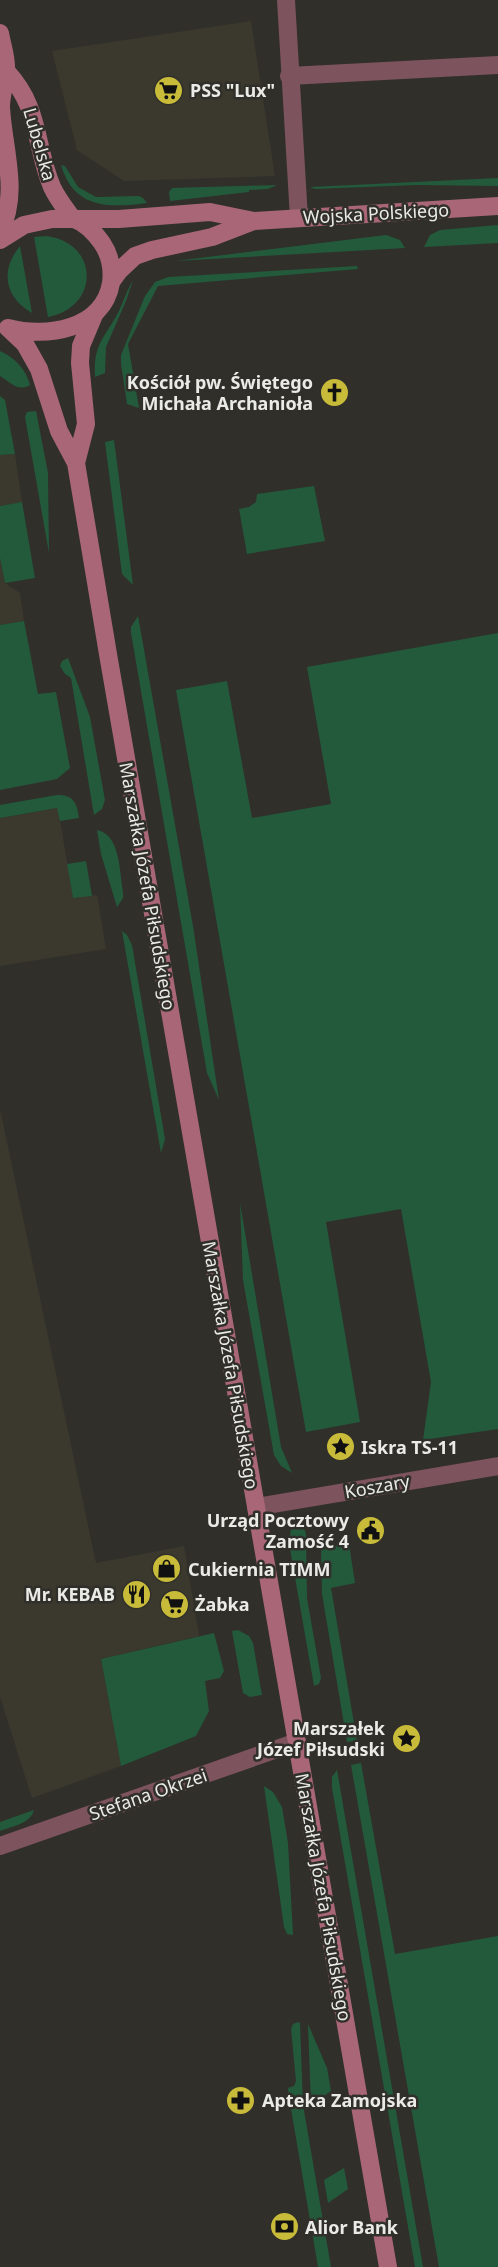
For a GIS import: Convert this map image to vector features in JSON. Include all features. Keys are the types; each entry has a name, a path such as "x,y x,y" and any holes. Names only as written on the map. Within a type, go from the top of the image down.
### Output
{"street":[{"path":"286,0 299,218"},
{"name":"Lubelska","path":"0,33 6,71 1,99 10,196 9,211 0,231"},
{"path":"289,76 498,65"},
{"name":"Lubelska","path":"6,71 18,82 28,101 53,189 72,218 88,226 105,248 111,264 111,282"},
{"name":"Wojska Polskiego","path":"0,240 16,228 32,222 72,218 119,219 210,212 254,221 498,206"},
{"name":"Wojska Polskiego","path":"94,315 105,300 111,282 135,256 212,237 254,221"},
{"path":"3,326 34,332 52,331 70,327 94,315"},
{"name":"Marszałka Józefa Piłsudskiego","path":"76,463 86,424 80,363 81,346 94,315"},
{"name":"Marszałka Józefa Piłsudskiego","path":"3,326 25,344 39,369 59,431 76,463 388,2267"},
{"name":"Koszary","path":"256,1507 498,1466"},
{"name":"Stefana Okrzei","path":"0,1846 297,1742"}],"shaded area":[{"path":"251,21 275,176 124,181 77,150 52,51"},
{"path":"15,454 22,502 0,506 0,455"},
{"path":"0,558 5,583 20,593 24,621 0,625"},
{"path":"58,808 73,898 97,895 106,949 0,966 0,818"},
{"path":"0,1109 96,1563 184,1546 199,1636 101,1659 121,1766 32,1798 0,1697"}],"green space":[{"path":"61,165 65,166 78,187 96,197 139,196 147,203 106,205 84,198 74,190"},
{"path":"498,178 498,186 416,185 315,189 310,187"},
{"path":"277,185 268,189 249,190 249,192 170,201 169,192 172,188"},
{"path":"498,225 498,243 424,247 430,235 440,230"},
{"path":"386,235 400,240 405,248 175,261"},
{"path":"46,236 63,241 76,250 84,262 87,275 85,289 78,301 65,311 48,317 34,237"},
{"path":"20,246 32,313 16,299 8,282 10,264"},
{"path":"357,266 358,269 158,286 128,344 139,408 127,404 121,355 145,296 155,282 168,277"},
{"path":"133,280 106,347 105,373 95,377 98,348"},
{"path":"0,351 19,365 30,385 18,387 0,376"},
{"path":"0,396 5,400 15,454 0,455"},
{"path":"36,411 48,473 49,553 25,417 27,412"},
{"path":"114,440 133,585 122,574 105,442"},
{"path":"314,486 325,541 247,554 239,509 249,507 256,502 257,494"},
{"path":"22,502 35,578 5,583 0,558 0,506"},
{"path":"138,616 193,926 219,1100 207,1073 131,633 131,627"},
{"path":"24,621 38,694 56,692 70,768 57,779 0,790 0,625"},
{"path":"498,633 498,1429 423,1440 431,1382 401,1209 326,1222 360,1422 306,1432 176,690 227,681 252,818 331,804 307,667"},
{"path":"68,658 90,717 105,800 102,809 94,815 71,678 60,666 62,661"},
{"path":"57,795 67,796 74,801 79,818 60,821 57,808 0,818 0,805"},
{"path":"97,830 105,833 111,839 118,855 123,898 117,907 101,854"},
{"path":"86,861 92,896 73,898 67,864"},
{"path":"122,931 132,945 165,1139 161,1153"},
{"path":"240,1203 281,1447 292,1473 281,1466 274,1455 243,1280"},
{"path":"302,1516 306,1535 307,1598 321,1678 319,1684 314,1686 289,1543 291,1529"},
{"path":"349,1544 355,1583 331,1588 357,1741 347,1742 322,1594 321,1548"},
{"path":"238,1630 249,1636 253,1643 262,1695 250,1697 243,1693 232,1631"},
{"path":"214,1633 224,1671 220,1678 205,1681 209,1711 196,1736 121,1766 101,1659"},
{"path":"361,1763 395,1954 498,1936 498,2267 439,2267 351,1765"},
{"path":"337,1770 423,2267 415,2267 332,1788 332,1777"},
{"path":"264,1786 273,1792 282,1807 288,1843 293,1935 287,1934 284,1927"},
{"path":"34,1810 25,1821 0,1831 0,1822"},
{"path":"300,2023 303,2105 331,2267 318,2267 290,2103 288,2088 294,2086 296,2081 291,2029 293,2024"},
{"path":"308,2024 327,2068 331,2091 311,2105"},
{"path":"344,2168 348,2189 328,2203 324,2180"}],"place":[{"name":"PSS \"Lux\"","path":"169,90"},
{"name":"Kościół pw. Świętego Michała Archanioła","path":"334,392"},
{"name":"Iskra TS-11","path":"340,1447"},
{"name":"Urząd Pocztowy Zamość 4","path":"370,1530"},
{"name":"Cukiernia TIMM","path":"167,1569"},
{"name":"Mr. KEBAB","path":"136,1594"},
{"name":"Żabka","path":"174,1604"},
{"name":"Marszałek Józef Piłsudski","path":"406,1738"},
{"name":"Apteka Zamojska","path":"241,2100"},
{"name":"Alior Bank","path":"284,2227"}]}
